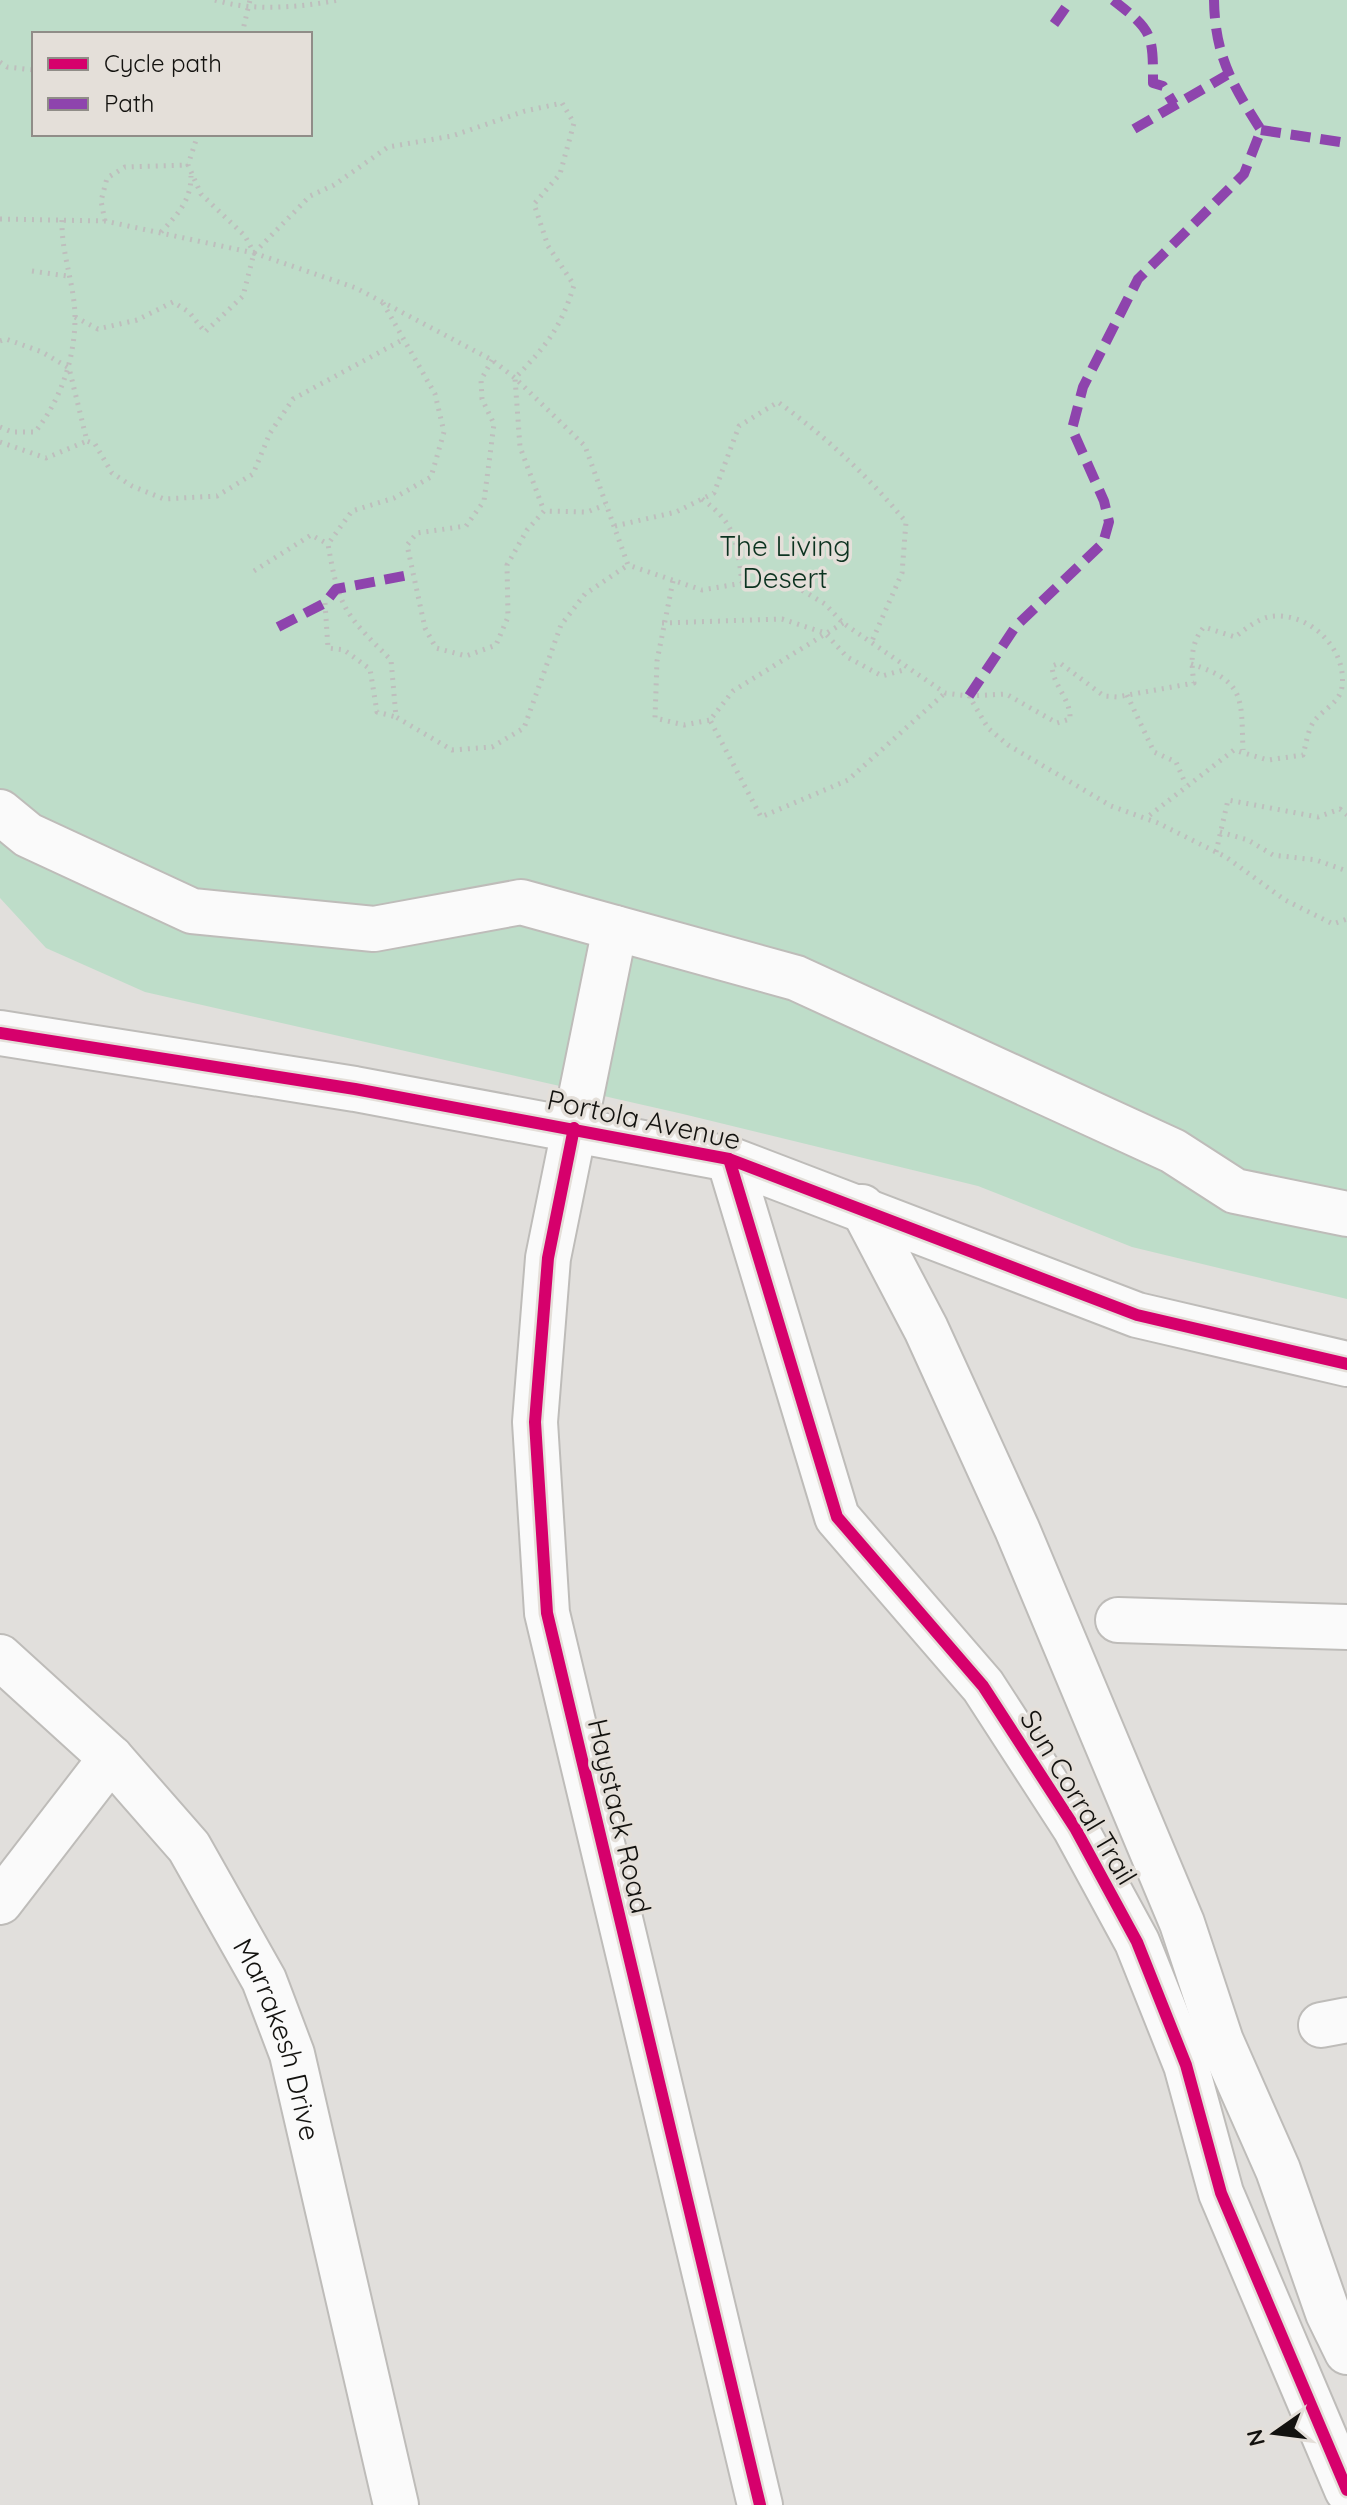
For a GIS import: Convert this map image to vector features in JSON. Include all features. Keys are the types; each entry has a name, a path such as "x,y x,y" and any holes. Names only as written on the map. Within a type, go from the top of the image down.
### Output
{"street":[{"path":"0,812 28,835 192,911 374,929 521,902 796,978 1173,1151 1235,1191 1347,1214"},
{"name":"Haystack Road","path":"615,928 548,1258 535,1422 547,1613 760,2505"},
{"name":"Portola Avenue","path":"0,1033 574,1128 729,1159 862,1207 1137,1315 1347,1364"},
{"name":"Sun Corral Trail","path":"729,1159 837,1517 983,1686 1075,1828 1137,1942 1186,2065 1221,2193 1347,2490"},
{"name":"Sun Corral Trail","path":"862,1207 926,1329 1017,1529 1171,1895 1221,2041 1278,2170 1328,2313 1347,2352"},
{"path":"1118,1620 1347,1627"},
{"name":"Marrakesh Drive","path":"0,1657 111,1758 189,1847 264,1980 292,2054 396,2505"},
{"path":"0,1902 111,1758"},
{"path":"1123,1917 1171,1895"}],"path":[{"path":"215,0 309,6 339,0"},
{"path":"243,32 250,3"},
{"path":"0,62 7,67 32,70"},
{"path":"75,317 98,329 137,320 173,302 189,312 205,332 243,296 254,253 310,196 334,185 388,147 452,136 525,111 562,103 574,123 560,174 534,204 548,246 574,285 564,316 552,339 515,378 520,447 544,511"},
{"path":"197,136 188,165 201,194 245,236 254,253"},
{"path":"105,221 101,201 107,178 125,167 188,165"},
{"path":"160,232 181,211 191,191 191,172"},
{"path":"0,219 105,221 254,253 356,288 492,360 585,446 628,565"},
{"path":"0,427 12,432 35,432 48,416 69,368 75,317 61,249 62,220"},
{"path":"32,271 67,276"},
{"path":"383,303 435,394 444,432 431,477 394,498 352,511 328,544 336,589 349,618 391,660 396,717"},
{"path":"0,442 46,458 87,441 95,444 112,473 132,486 164,499 217,496 253,474 270,433 293,399 405,338"},
{"path":"0,341 6,339 42,352 69,368 87,441"},
{"path":"492,360 481,380 482,399 494,424 484,501 466,526 417,533 407,545 425,628 436,648 466,656 496,645 508,617 507,565 527,530 544,511 587,512 605,505"},
{"path":"615,526 676,512 714,493 739,426 778,402 825,436 871,480 906,522 902,573 872,641"},
{"path":"702,499 725,516 738,549 742,583"},
{"path":"254,571 311,535 328,544"},
{"path":"628,565 702,590 742,583 790,583 825,604 843,623 945,693 969,696 1006,694 1057,723 1070,719 1070,708 1053,679 1052,666 1060,663 1104,696 1127,695 1194,683 1191,664 1195,637 1204,627 1235,637 1263,618 1281,616 1305,623 1330,642 1344,666 1341,692 1313,721 1303,755 1268,760 1243,750 1234,750 1145,818"},
{"path":"325,603 328,648 344,650 370,669 377,712 396,717 452,750 492,747 524,728 561,625 585,594 628,565"},
{"path":"673,581 662,623 655,718 684,725 710,720 733,691 843,623"},
{"path":"662,623 782,619 825,633 847,657 882,676 908,669"},
{"path":"1191,664 1228,681 1241,699 1243,750"},
{"path":"710,720 761,817 848,780 945,693"},
{"path":"1127,695 1154,752 1176,762 1186,785"},
{"path":"969,696 988,728 1008,745 1111,806 1145,818 1216,852 1285,900 1333,924 1347,919"},
{"path":"1216,852 1228,800 1318,817 1340,809 1347,815"},
{"path":"1220,832 1248,840 1273,855 1316,860 1347,871"}],"green space":[{"name":"The Living Desert","path":"0,0 1347,0 1347,1299 1132,1247 978,1186 683,1114 145,992 46,948 0,898"}],"marked path":[{"path":"1054,24 1071,0"},
{"path":"1113,0 1136,19 1148,35 1153,83 1163,86 1174,104"},
{"path":"969,696 1016,626 1103,543 1109,522 1104,501 1072,429 1083,387 1138,279 1244,174 1261,130 1227,69 1218,37 1214,0"},
{"path":"1134,129 1227,75"},
{"path":"1261,130 1347,143"},
{"path":"278,627 325,603 336,589 414,574"}],"cycle path":[{"path":"0,1033 355,1089 729,1159 1137,1315 1347,1364"},
{"path":"574,1128 548,1258 535,1422 547,1613 760,2505"},
{"path":"729,1159 837,1517 983,1686 1075,1828 1137,1942 1186,2065 1221,2193 1347,2490"}]}
